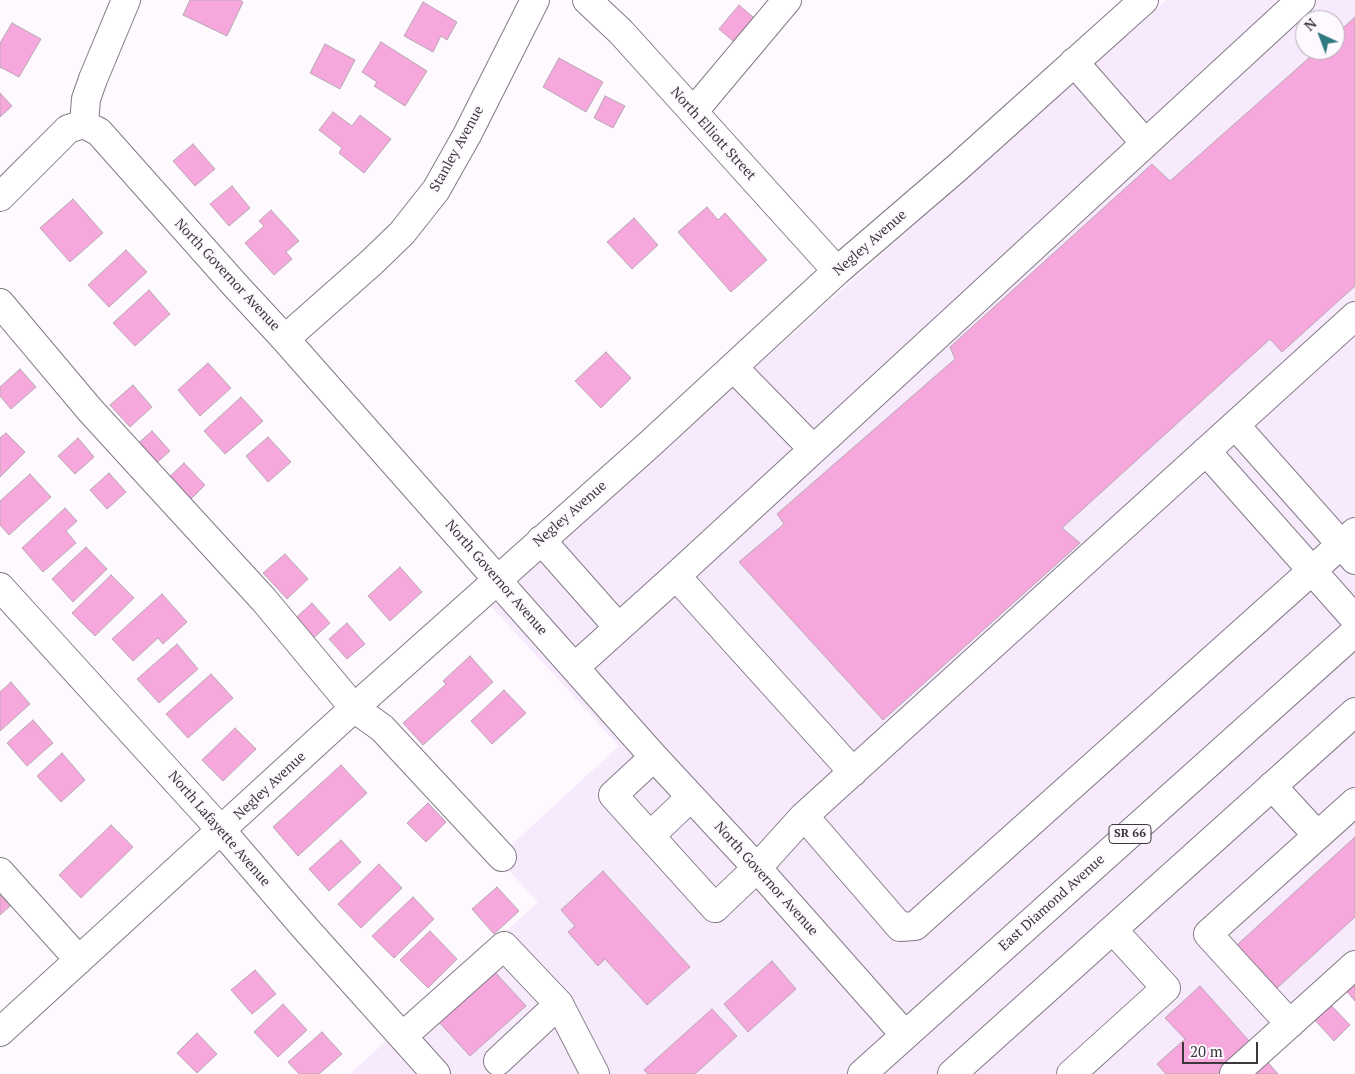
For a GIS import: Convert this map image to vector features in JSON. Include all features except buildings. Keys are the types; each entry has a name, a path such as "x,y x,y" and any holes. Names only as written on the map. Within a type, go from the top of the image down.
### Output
{"street":[{"path":"0,197 68,129 84,124 86,99 126,0"},
{"name":"Stanley Avenue","path":"286,339 402,233 436,190 467,135 535,0"},
{"name":"North Elliott Street","path":"587,0 621,32 837,271"},
{"path":"693,112 787,0"},
{"name":"Negley Avenue","path":"0,1032 354,708 651,443 837,271 958,167 1144,0"},
{"path":"575,667 1302,0"},
{"path":"1074,62 1145,143"},
{"name":"North Governor Avenue","path":"84,124 99,132 235,285 286,339 509,594 905,1035"},
{"path":"0,304 90,410 264,600 354,708 382,728 502,857"},
{"path":"654,757 613,795 716,908 757,868 804,816 1355,316"},
{"path":"733,367 813,449"},
{"path":"804,816 900,927 915,926 1312,571 1350,546 1235,425"},
{"path":"1206,451 1355,619"},
{"path":"541,540 618,627"},
{"path":"676,576 853,772"},
{"name":"North Lafayette Avenue","path":"0,587 221,830 305,928 436,1074"},
{"name":"East Diamond Avenue","path":"862,1074 1355,632"},
{"path":"952,1074 1355,713"},
{"path":"1272,786 1317,836"},
{"path":"650,836 691,797"},
{"path":"1290,1024 1208,934 1355,802"},
{"path":"0,872 79,960"},
{"path":"1071,1074 1166,988 1113,930"},
{"path":"403,1036 504,946 559,1004 595,1074"},
{"path":"1234,1074 1355,965"},
{"path":"497,1070 559,1004"}],"shaded area":[{"path":"1166,0 1355,0 1355,957 1226,1074 350,1074 538,902 497,858 619,746 490,605"}]}
